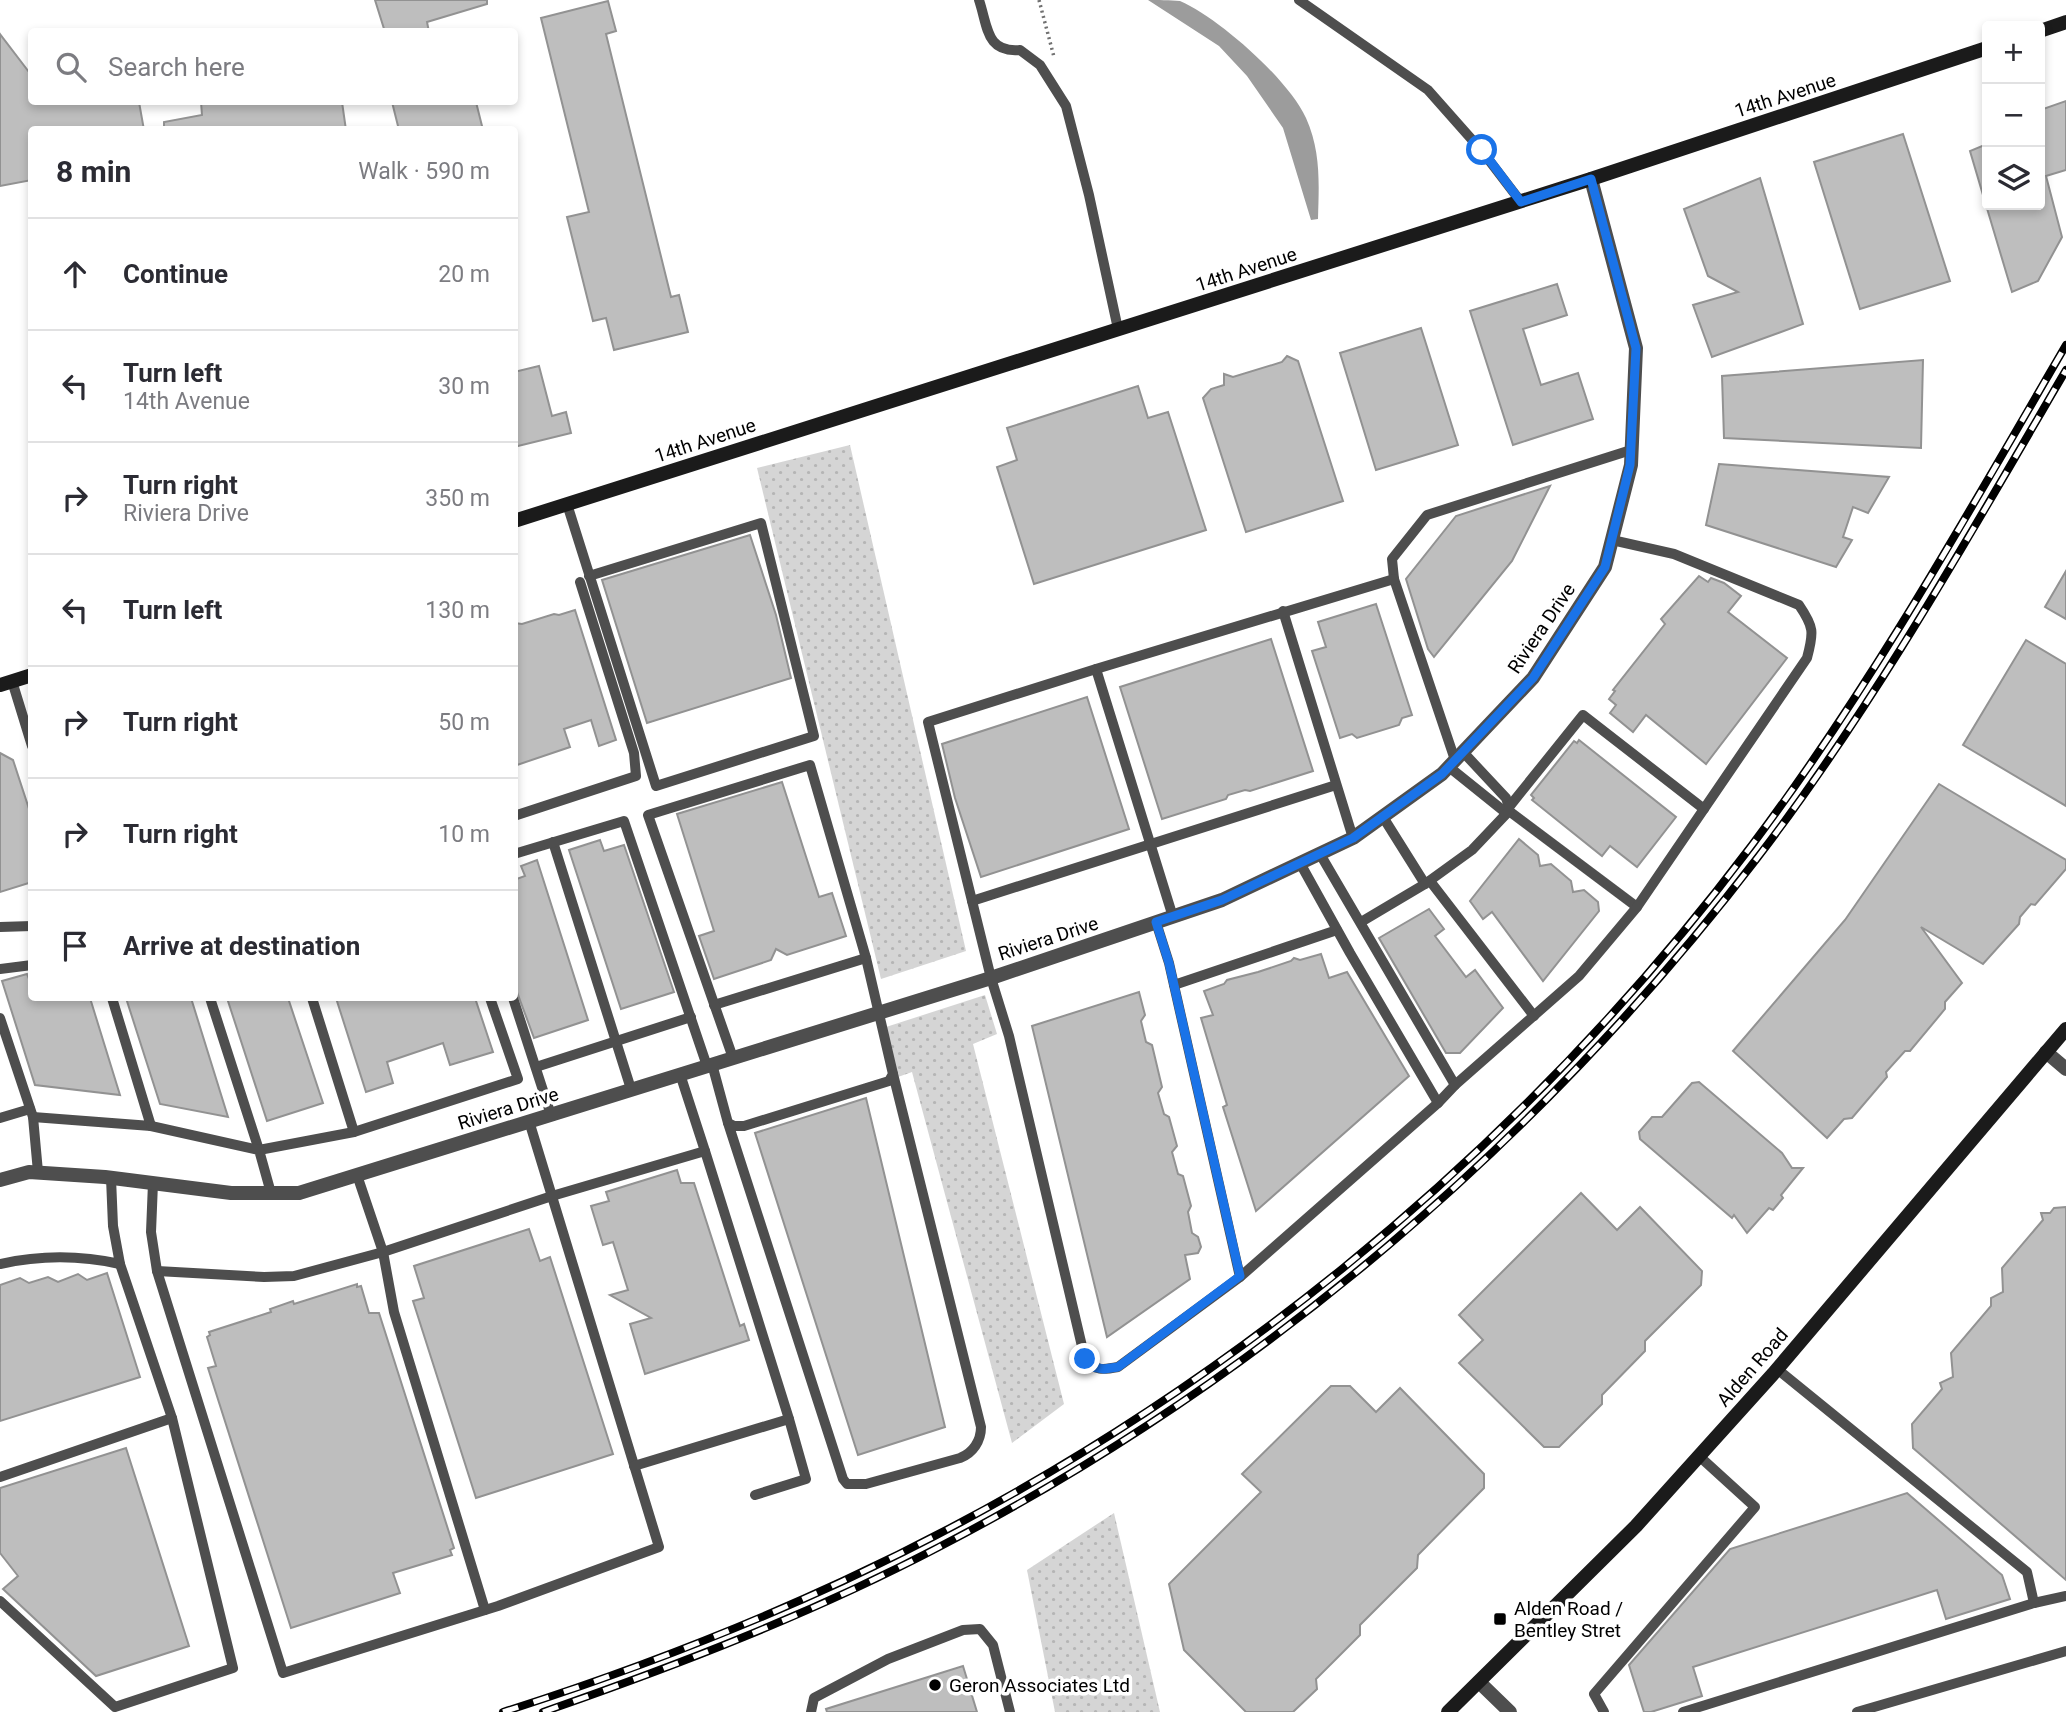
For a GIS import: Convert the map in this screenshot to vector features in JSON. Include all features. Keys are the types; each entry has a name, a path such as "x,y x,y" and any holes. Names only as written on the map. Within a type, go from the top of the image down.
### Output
{"main road":[{"path":"2045,29 2066,22"},
{"name":"14th Avenue","path":"518,520 1521,202 1982,50"},
{"path":"6,683 28,675"},
{"name":"Alden Road","path":"1448,1712 1636,1526 1777,1369 2066,1029"}],"street":[{"name":"Riviera Drive","path":"0,1180 38,1172 231,1193 299,1193 991,978 1173,917 1222,900 1353,838 1456,760 1533,678 1605,567 1630,465 1636,348 1591,179"},
{"path":"2046,1052 2066,1069"},
{"path":"1479,1682 1510,1712"}],"lane":[{"path":"979,0 993,44 1004,51 1020,50 1041,65 1066,106 1089,195 1118,330"},
{"path":"1299,0 1428,90 1482,150 1521,202"},
{"path":"1631,450 1427,515 1392,559 1394,579 1456,760 1499,810 1508,810 1637,907"},
{"path":"518,815 636,776 634,753 584,579 567,504"},
{"path":"761,523 814,736 656,786 584,579 761,523"},
{"path":"1394,579 1096,668 928,722 991,978 1009,1036 1085,1359 1092,1367 1118,1367 1240,1276 1579,976 1637,907 1807,657 1813,634 1810,621 1799,605 1674,554 1612,540"},
{"path":"1283,611 1353,838"},
{"path":"1096,668 1173,917"},
{"path":"6,683 28,736"},
{"path":"1361,922 1427,883 1472,850 1508,810 1583,715 1704,809"},
{"path":"1456,760 1506,798 1508,810"},
{"path":"518,853 624,821 709,1065 843,1479 847,1483 866,1485 970,1454 981,1435 981,1427 877,1013 866,958 810,765 648,815 733,1058"},
{"path":"972,901 1336,785"},
{"path":"1383,817 1427,883 1534,1016"},
{"path":"553,842 631,1090"},
{"path":"1320,854 1455,1085"},
{"path":"1300,863 1438,1103"},
{"path":"1156,922 1174,985 1240,1276"},
{"path":"0,927 28,926"},
{"path":"1174,985 1337,930"},
{"path":"714,1005 866,958"},
{"path":"0,969 28,966"},
{"path":"113,1001 151,1126"},
{"path":"212,1001 271,1193"},
{"path":"313,1001 354,1132"},
{"path":"0,1118 31,1113 151,1126 259,1150 354,1132 518,1079 491,1001"},
{"path":"514,1001 551,1115"},
{"path":"536,1067 691,1017"},
{"path":"0,1018 31,1113 38,1172"},
{"path":"680,1074 806,1479 755,1495"},
{"path":"728,1123 744,1126 889,1081 893,1074"},
{"path":"153,1183 151,1232 157,1270 283,1673 485,1610 659,1547 529,1121"},
{"path":"157,1270 264,1277 294,1276 383,1252 552,1196 705,1151"},
{"path":"357,1175 383,1252 394,1312 485,1610"},
{"path":"0,1601 115,1707 233,1668 172,1418 120,1264 113,1226 111,1178"},
{"path":"0,1264 19,1260 90,1257 120,1264"},
{"path":"1777,1369 2027,1572 2034,1603"},
{"path":"0,1477 172,1418"},
{"path":"634,1466 789,1419"},
{"path":"1604,1712 1594,1694 1755,1507 1699,1456"},
{"path":"1683,1712 2034,1603 2066,1596"},
{"path":"811,1712 814,1698 888,1659 963,1630 980,1629 993,1645 1010,1712"},
{"path":"1857,1712 2066,1651"}],"path":[{"path":"1040,0 1056,66"}],"shaded area":[{"path":"1148,0 1180,1 1214,21 1269,68 1297,102 1311,131 1317,155 1318,219 1311,220 1283,128 1247,76 1219,46"},
{"path":"850,445 966,951 881,979 757,468"},
{"path":"985,995 997,1034 973,1044 1064,1404 1012,1443 912,1072 898,1077 886,1027"},
{"path":"1114,1513 1160,1712 1055,1712 1027,1570"}],"building":[{"path":"375,0 487,0 487,4 427,22 428,28 384,28"},
{"path":"608,1 616,31 606,34 671,297 679,295 688,332 614,350 606,318 593,321 567,217 589,212 541,18"},
{"path":"0,34 28,71 28,105 140,105 143,126 28,126 28,181 0,186"},
{"path":"2066,101 2066,170 2046,176 2062,237 2038,281 2012,292 1987,210 2045,210 2045,108"},
{"path":"201,105 342,105 345,126 164,126 164,122 202,115"},
{"path":"393,105 477,105 482,126 398,126"},
{"path":"1903,134 1950,281 1860,309 1814,162"},
{"path":"1982,146 1982,192 1970,151"},
{"path":"1760,178 1803,324 1712,357 1693,305 1738,292 1708,276 1684,209"},
{"path":"1557,284 1567,315 1523,329 1541,385 1578,373 1593,419 1513,445 1470,311"},
{"path":"1421,328 1458,445 1376,470 1340,353"},
{"path":"1287,356 1298,361 1343,501 1246,532 1203,398 1211,389 1224,385 1224,374 1233,377 1282,362"},
{"path":"1923,360 1921,448 1724,438 1722,376"},
{"path":"539,366 552,416 566,412 571,433 518,446 518,371"},
{"path":"1138,386 1148,418 1168,412 1206,530 1034,584 997,467 1017,460 1007,428"},
{"path":"1719,464 1889,477 1868,513 1853,507 1843,537 1852,540 1836,567 1706,525"},
{"path":"1550,486 1512,561 1434,657 1428,649 1406,579 1456,516"},
{"path":"750,535 776,615 791,678 647,723 602,580"},
{"path":"2066,571 2066,619 2045,607"},
{"path":"1699,576 1708,582 1711,578 1724,583 1741,596 1728,612 1787,658 1706,764 1646,715 1633,732 1610,713 1616,705 1609,699 1615,691 1613,690 1665,624 1661,619"},
{"path":"1376,604 1412,715 1402,718 1399,725 1357,738 1352,734 1340,738 1312,651 1326,647 1318,622"},
{"path":"575,610 616,740 599,746 591,720 564,729 570,747 518,765 518,624"},
{"path":"1271,639 1313,771 1250,791 1228,795 1226,799 1162,819 1120,687"},
{"path":"2026,640 2066,664 2066,806 1963,745"},
{"path":"1087,697 1129,829 981,877 955,798 942,744"},
{"path":"1579,740 1676,817 1637,867 1610,846 1602,856 1532,800 1534,798 1531,795 1574,741 1577,743"},
{"path":"0,753 13,760 28,806 28,883 0,892"},
{"path":"782,782 819,897 832,893 846,936 787,955 776,949 771,960 714,979 699,936 714,931 677,814"},
{"path":"1939,784 2066,860 2066,869 2035,905 2031,904 2020,917 2019,924 1983,964 1921,927 1962,983 1945,1002 1945,1009 1910,1051 1905,1051 1886,1072 1887,1077 1852,1118 1844,1119 1827,1138 1733,1051 1845,920"},
{"path":"1519,839 1538,855 1540,866 1551,864 1571,881 1573,892 1584,890 1598,902 1599,911 1543,981 1492,912 1483,919 1470,901"},
{"path":"600,840 604,851 624,845 674,992 621,1009 569,850"},
{"path":"537,860 588,1020 534,1038 518,995 518,879 525,876 521,866"},
{"path":"1429,909 1444,929 1435,936 1466,977 1475,970 1503,1008 1460,1053 1446,1053 1379,938"},
{"path":"1321,954 1329,978 1347,972 1409,1076 1256,1211 1223,1107 1227,1105 1201,1018 1213,1015 1204,991 1224,984 1227,980 1294,958 1300,960"},
{"path":"27,974 28,1001 91,1001 120,1095 35,1085 2,981"},
{"path":"1139,992 1145,1015 1141,1021 1146,1042 1152,1045 1162,1087 1158,1093 1164,1114 1169,1117 1177,1146 1172,1152 1178,1174 1183,1176 1191,1206 1188,1212 1192,1233 1198,1237 1201,1247 1198,1253 1185,1255 1190,1279 1107,1337 1032,1026"},
{"path":"127,1001 192,1001 228,1117 160,1104"},
{"path":"228,1001 289,1001 323,1103 267,1121"},
{"path":"337,1001 476,1001 493,1052 450,1065 443,1043 387,1062 393,1083 366,1092"},
{"path":"1699,1082 1782,1153 1792,1168 1803,1168 1781,1195 1783,1198 1773,1210 1769,1208 1747,1233 1734,1215 1732,1218 1640,1139 1639,1132 1652,1117 1662,1117 1692,1083"},
{"path":"866,1098 945,1427 858,1455 755,1133"},
{"path":"677,1170 681,1183 694,1183 740,1326 744,1324 749,1340 645,1374 630,1324 651,1318 610,1295 628,1290 613,1242 603,1245 591,1206 609,1201 606,1192"},
{"path":"1581,1193 1617,1230 1640,1207 1702,1271 1701,1285 1645,1341 1645,1351 1602,1395 1602,1404 1559,1447 1544,1447 1459,1363 1483,1340 1459,1315"},
{"path":"2066,1207 2066,1580 1913,1448 1912,1424 1942,1389 1940,1383 1953,1377 1951,1353 1991,1306 1991,1298 2003,1292 2002,1268 2043,1220 2041,1213 2050,1213 2054,1208"},
{"path":"529,1229 540,1261 550,1257 613,1454 476,1498 413,1301 424,1298 414,1266"},
{"path":"107,1273 140,1377 0,1421 0,1285 20,1278 29,1283 48,1277 58,1282 78,1274 87,1280"},
{"path":"357,1284 357,1287 361,1286 369,1313 379,1313 454,1548 450,1550 452,1555 393,1573 400,1593 291,1628 208,1368 216,1366 207,1337 209,1332 271,1312 270,1309"},
{"path":"1331,1386 1350,1386 1376,1412 1400,1388 1484,1474 1484,1488 1418,1555 1417,1568 1360,1625 1360,1635 1316,1679 1317,1689 1293,1712 1246,1712 1184,1650 1169,1584 1261,1492 1242,1474"},
{"path":"126,1448 189,1646 96,1676 3,1589 18,1576 0,1553 0,1488"},
{"path":"1907,1493 2002,1575 2010,1599 1946,1619 1937,1590 1693,1667 1702,1696 1644,1712 1629,1665 1730,1549"},
{"name":"Geron Associates Ltd","path":"963,1666 977,1712 827,1712 826,1709"}],"railway":[{"path":"503,1712 633,1668 760,1618 843,1581 975,1515 1102,1440 1225,1358 1342,1268 1455,1172 1560,1069 1660,960 1752,845 1796,785 1878,662 2066,345"},
{"path":"543,1712 744,1637 939,1547 1057,1481 1171,1409 1281,1331 1386,1247 1487,1157 1583,1062 1673,962 1758,857 1842,740 1920,618 2066,370"}],"place":[{"name":"Alden Road / Bentley Stret","path":"1500,1619"},
{"name":"Geron Associates Ltd","path":"935,1685"}],"route":[{"path":"1085,1359 1092,1367 1118,1367 1240,1276 1169,963 1156,922 1222,900 1353,838 1442,774 1533,678 1605,567 1630,465 1636,348 1591,179 1521,202 1482,150"}]}
